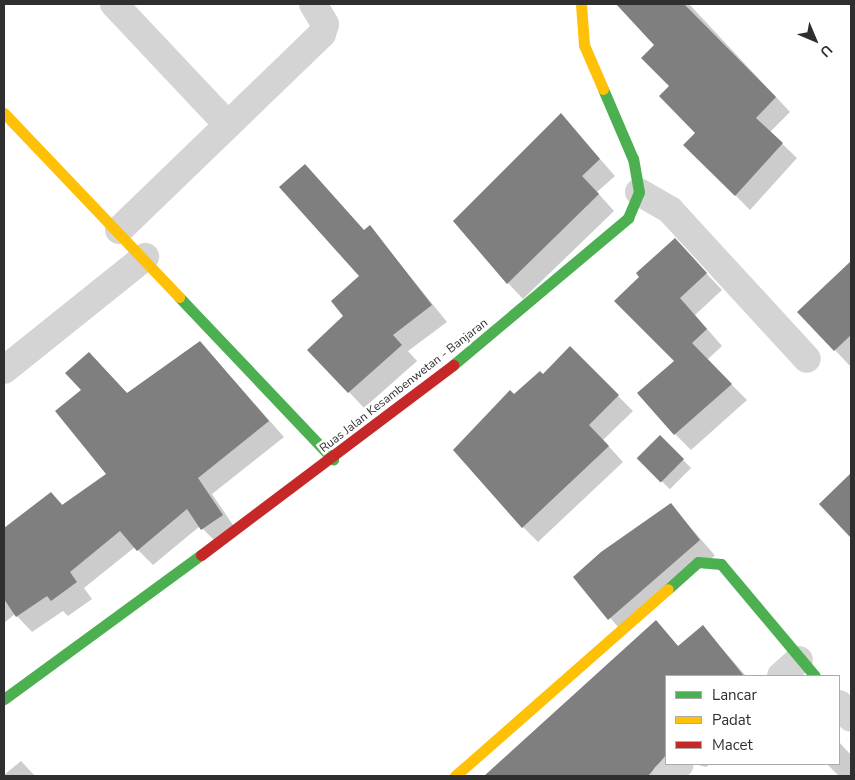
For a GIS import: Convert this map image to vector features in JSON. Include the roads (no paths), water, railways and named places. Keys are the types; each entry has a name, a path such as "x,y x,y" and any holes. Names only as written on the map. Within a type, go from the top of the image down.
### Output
{"main road":[{"path":"581,4 584,45 633,159 639,192"},
{"path":"4,113 145,257 333,459"},
{"name":"Ruas Jalan Kesambenwetan - Banjaran","path":"4,699 333,459 609,239 628,218 639,192"},
{"path":"455,776 698,562 721,564 798,671"}],"street":[{"path":"114,4 226,123"},
{"path":"119,230 226,123 322,34 325,24 313,4"},
{"path":"639,192 670,210 807,359"},
{"path":"8,358 145,257"},
{"path":"840,705 851,718"},
{"path":"666,776 679,765"}]}
